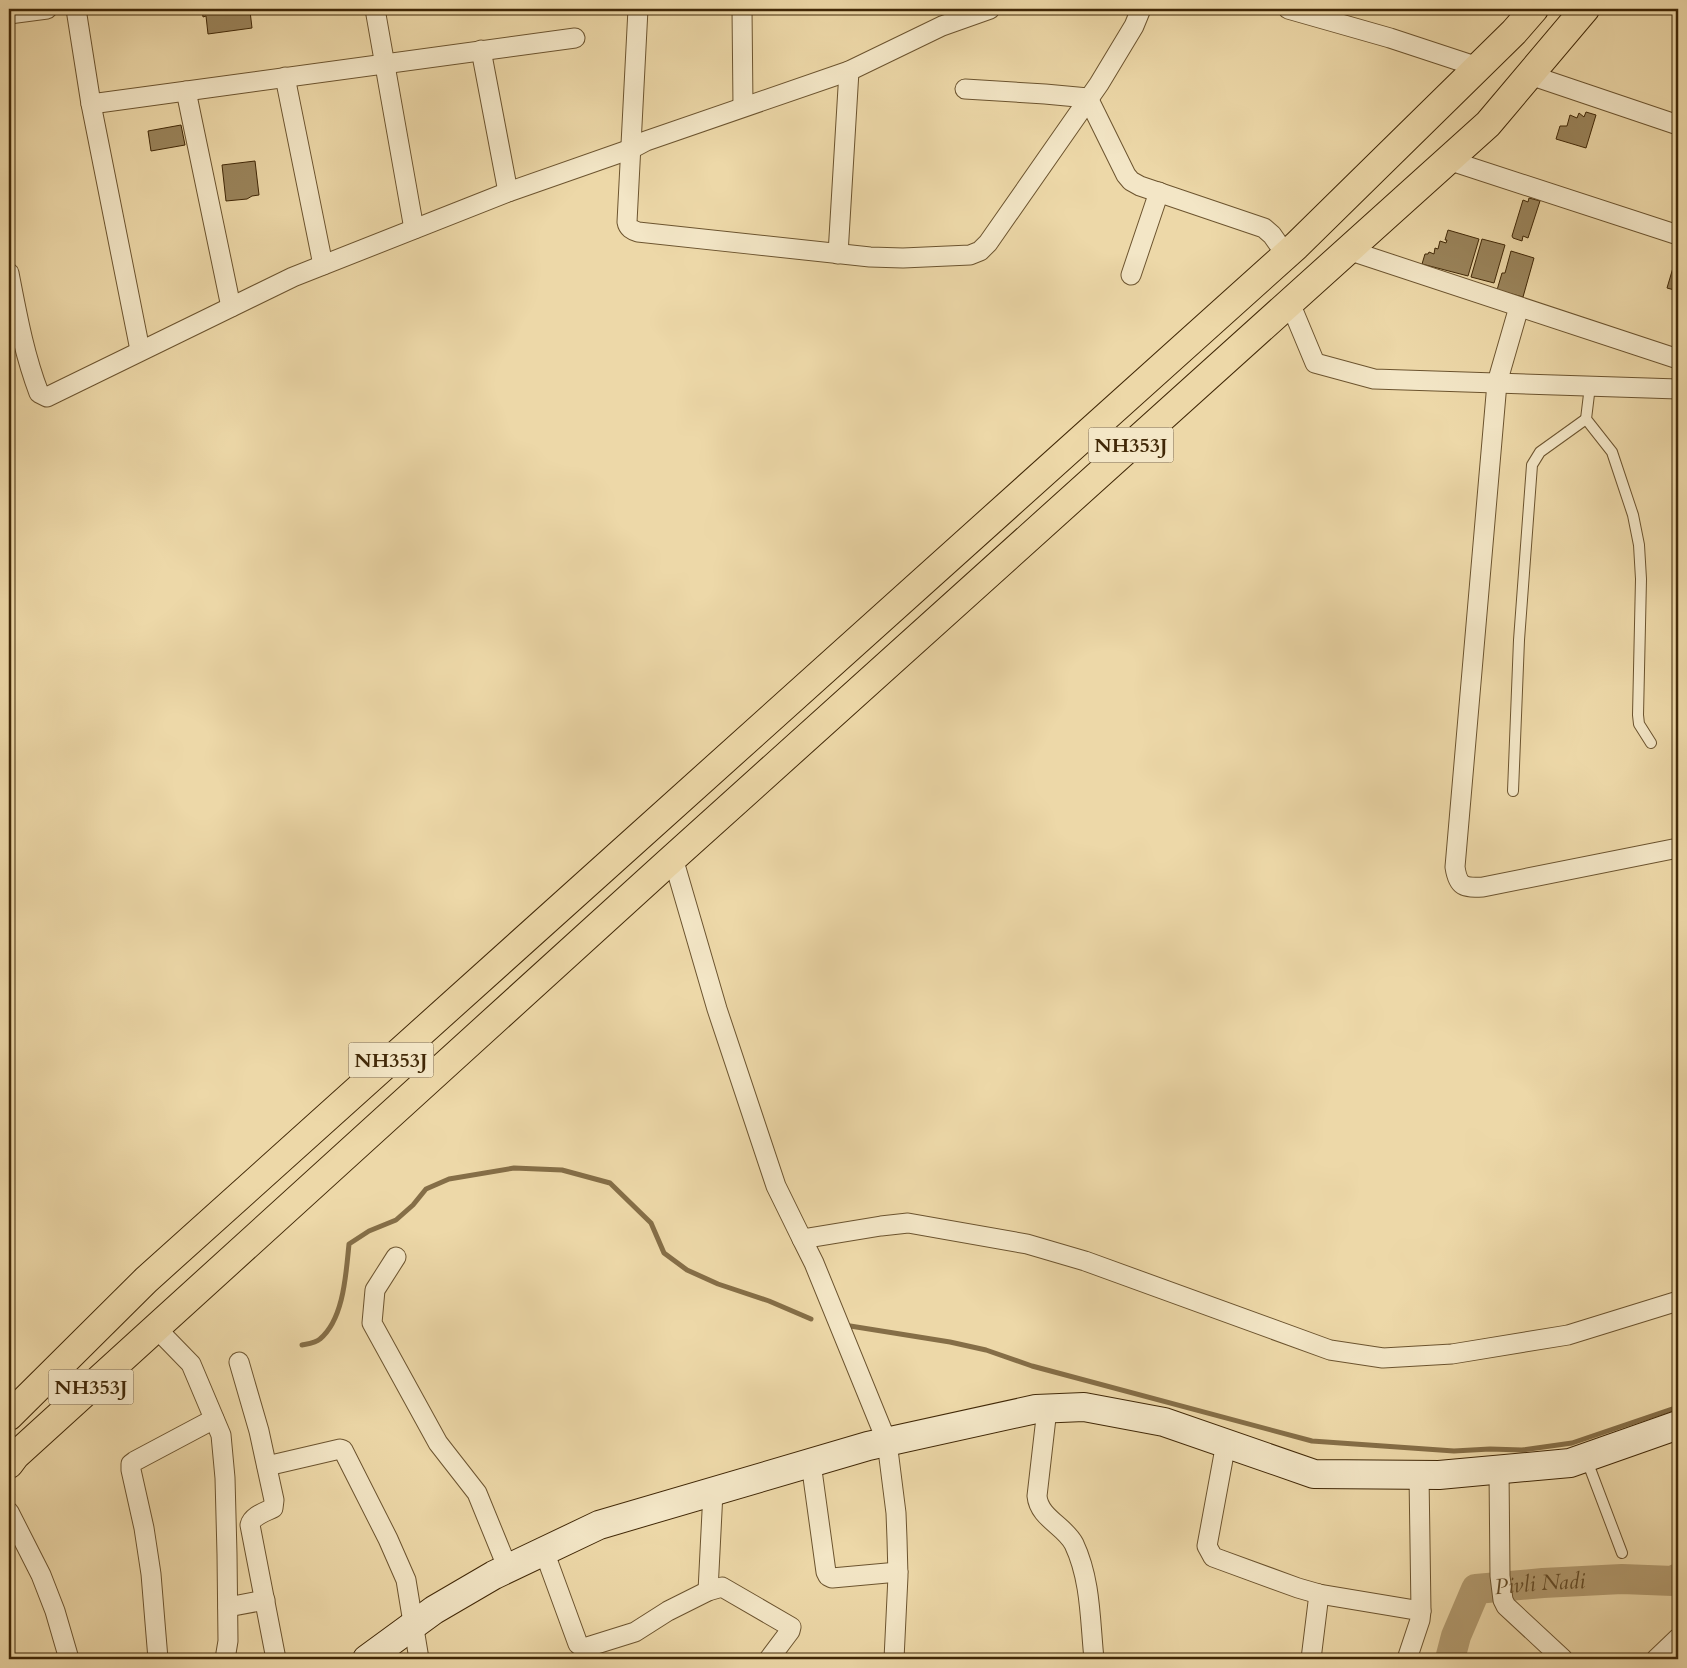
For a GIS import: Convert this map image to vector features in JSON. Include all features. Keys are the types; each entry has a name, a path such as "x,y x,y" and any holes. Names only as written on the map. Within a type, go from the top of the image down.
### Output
{"highway":[{"name":"NH353J","path":"9,1416 146,1280 1286,255 1514,32 1534,9"},
{"name":"NH353J","path":"9,1464 15,1456 668,863 1488,124 1586,9"}],"street":[{"path":"9,14 47,9"},
{"path":"76,9 91,104 140,350"},
{"path":"375,9 414,229"},
{"path":"638,9 627,222 632,230 838,254 903,258 970,255 980,251 988,244 1088,98 1134,26 1141,9"},
{"path":"742,9 743,106"},
{"path":"9,274 15,334 39,393 47,397 293,277 508,192 631,149 646,141 743,106 849,71 942,26 990,9"},
{"path":"1288,9 1390,38 1478,67"},
{"path":"91,104 575,38"},
{"path":"481,50 508,192"},
{"path":"838,254 849,71"},
{"path":"1530,75 1678,125"},
{"path":"285,77 323,265"},
{"path":"965,89 1088,98"},
{"path":"186,90 231,307"},
{"path":"1088,98 1126,175 1131,181 1140,186 1264,228 1272,235 1286,255"},
{"path":"1448,160 1678,235"},
{"path":"1131,274 1159,192"},
{"path":"1348,250 1678,359"},
{"path":"1290,303 1315,363 1374,379 1678,389"},
{"path":"1519,307 1497,383 1456,876 1461,884 1469,888 1483,887 1678,848"},
{"path":"668,863 776,1186 814,1263 887,1442 896,1513 898,1572 894,1659"},
{"path":"802,1239 908,1223 1027,1244 1084,1261 1330,1350 1383,1358 1452,1354 1568,1336 1678,1301"},
{"path":"396,1257 375,1290 372,1324 438,1443 477,1494 508,1569"},
{"path":"165,1320 191,1364 221,1435 225,1478 228,1607 228,1641 225,1659"},
{"path":"239,1362 259,1431 275,1505 254,1518 250,1525 276,1659"},
{"path":"367,1659 434,1610 508,1569 599,1525 887,1442 1036,1409 1084,1407 1164,1422 1314,1474 1439,1475 1570,1463 1678,1425"},
{"path":"1048,1409 1037,1496 1038,1503 1045,1514 1066,1533 1073,1542 1078,1554 1088,1591 1094,1659"},
{"path":"158,1659 151,1574 144,1528 131,1470 132,1464 214,1419"},
{"path":"1226,1443 1208,1546 1212,1557 1319,1594 1421,1611"},
{"path":"267,1466 340,1449 343,1450 388,1539 406,1580 419,1659"},
{"path":"811,1463 828,1576 832,1578 898,1572"},
{"path":"1499,1470 1500,1576 1503,1600 1506,1606 1562,1659"},
{"path":"1407,1659 1420,1620 1421,1611 1418,1475"},
{"path":"708,1591 714,1492"},
{"path":"9,1512 41,1575 70,1659"},
{"path":"544,1551 578,1644 584,1653 588,1647 635,1632 668,1611 708,1591 722,1587 791,1627 769,1659"},
{"path":"1311,1659 1319,1594"},
{"path":"228,1607 265,1600"},
{"path":"1656,1659 1678,1638"}],"lane":[{"path":"1590,386 1586,419 1612,452 1633,515 1639,544 1642,579 1638,715 1639,724 1651,743"},
{"path":"1513,791 1519,640 1532,465 1540,452 1586,419"},
{"path":"1585,1457 1622,1553"}],"building":[{"path":"202,9 252,9 250,11 252,28 208,34 206,16 203,17"},
{"path":"1586,112 1596,115 1586,148 1556,139 1560,126 1567,126 1570,115 1577,118 1579,113 1584,117"},
{"path":"181,125 185,145 151,151 148,131"},
{"path":"255,161 259,195 247,199 226,201 222,165"},
{"path":"1529,198 1540,201 1528,238 1523,236 1522,241 1512,236 1523,200 1528,202"},
{"path":"1448,230 1479,239 1468,276 1422,264 1425,254 1429,252 1434,254 1435,248 1438,249 1440,241 1446,243"},
{"path":"1482,239 1505,245 1494,283 1471,277"},
{"path":"1511,251 1534,258 1523,297 1497,290 1502,273 1505,273"},
{"path":"1678,251 1678,291 1667,288"}],"waterway":[{"path":"302,1345 318,1340 328,1330 334,1320 342,1295 349,1244 369,1231 396,1220 413,1205 426,1189 449,1179 514,1168 562,1170 610,1183 651,1223 664,1253 687,1270 718,1284 769,1301 811,1319"},
{"path":"844,1325 950,1342 986,1350 1032,1366 1312,1441 1454,1451 1522,1450 1572,1443 1678,1407"},
{"name":"Pivli Nadi","path":"1450,1659 1456,1636 1476,1589 1622,1579 1673,1581 1678,1578"}]}
